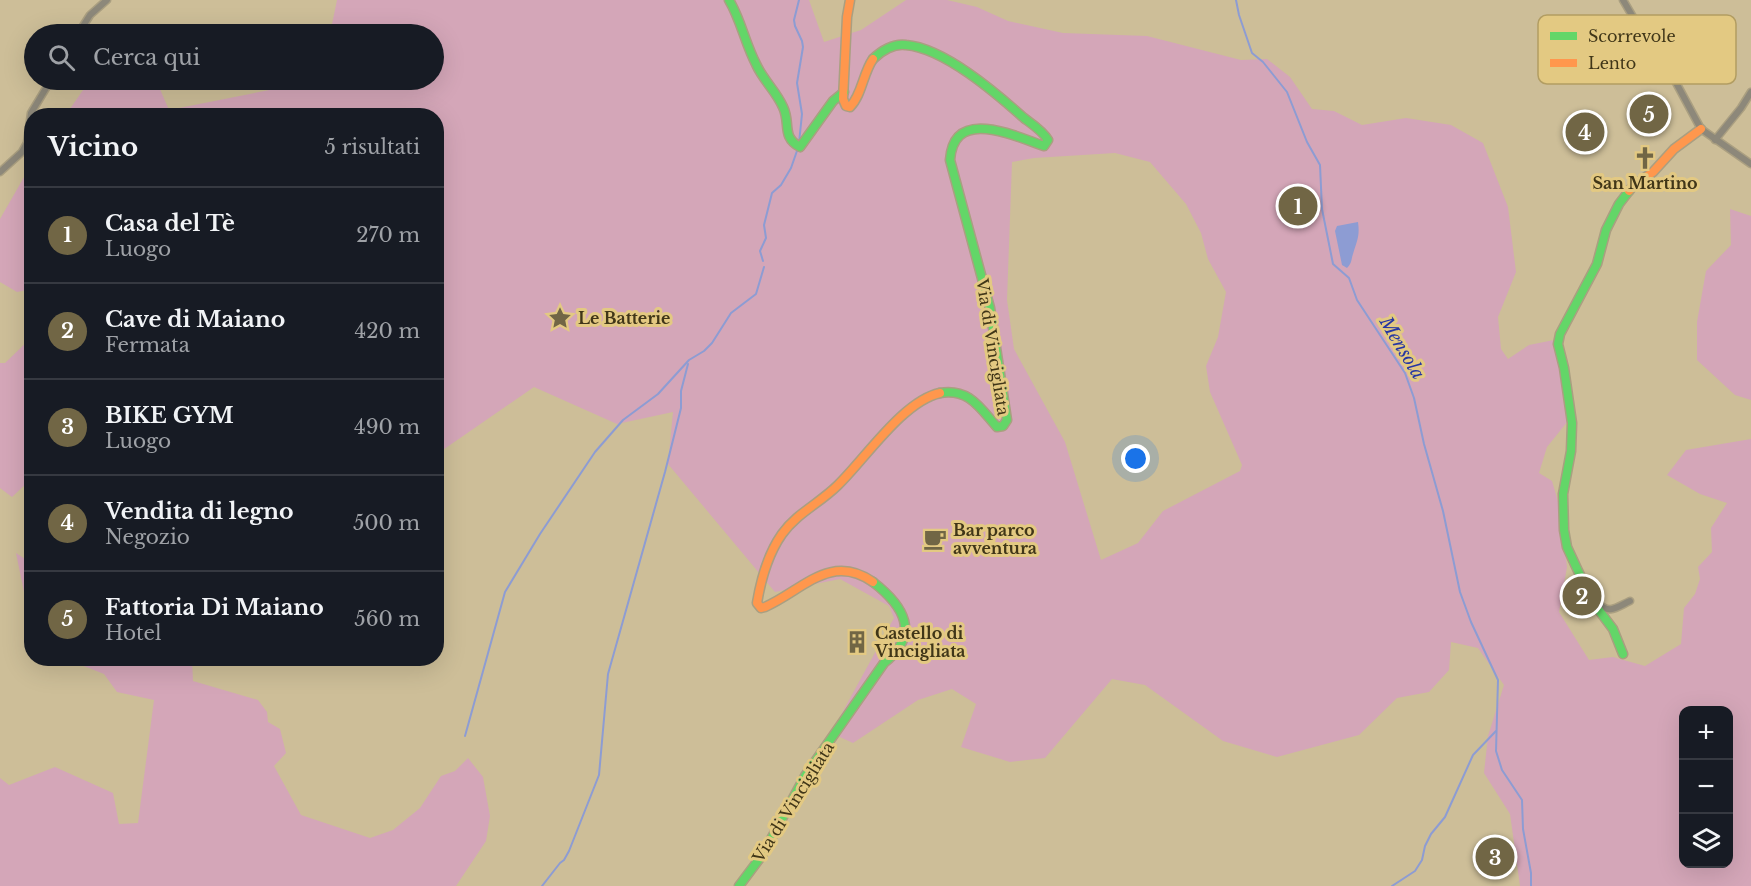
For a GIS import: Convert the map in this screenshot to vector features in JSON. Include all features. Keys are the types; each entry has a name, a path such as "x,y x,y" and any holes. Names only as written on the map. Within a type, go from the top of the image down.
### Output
{"street":[{"path":"84,24 90,15 107,0"},
{"path":"729,0 758,68 783,106 786,114 787,138 797,146 833,101 844,92 847,17 850,0"},
{"path":"1623,0 1632,15"},
{"name":"Via di Vincigliata","path":"739,886 763,854 812,766 884,663 901,650 906,632 902,613 892,599 871,580 849,571 823,575 794,589 769,606 761,608 757,603 771,550 782,532 798,516 836,487 885,432 907,411 922,401 953,390 968,396 997,426 1003,426 1007,420 990,308 949,150 953,139 959,134 986,129 1019,136 1044,146 1048,140 997,94 938,55 906,44 887,48 872,60 854,103 850,107 844,104 844,92"},
{"path":"1676,84 1701,129 1751,164"},
{"path":"34,108 45,90"},
{"path":"1715,140 1751,92"},
{"path":"1623,654 1613,629 1592,601 1568,547 1564,530 1563,494 1571,451 1572,423 1558,344 1560,334 1597,264 1606,230 1619,204 1633,186 1653,172 1674,149 1701,129"},
{"path":"0,172 24,148"},
{"path":"1592,601 1606,610 1630,601"}],"shaded area":[{"path":"337,0 809,0 824,42 861,30 906,0 947,0 977,7 1008,21 1063,33 1147,36 1241,60 1267,59 1290,77 1312,109 1334,111 1362,125 1406,118 1451,125 1483,143 1508,207 1516,272 1498,317 1501,349 1508,359 1529,345 1554,340 1568,421 1547,447 1539,473 1552,481 1559,505 1567,567 1559,612 1589,660 1613,657 1645,666 1681,644 1684,608 1695,594 1700,579 1698,567 1712,552 1711,528 1727,503 1700,494 1667,475 1686,450 1751,439 1751,886 1520,886 1510,814 1484,773 1488,736 1504,685 1478,648 1451,642 1449,670 1429,692 1397,698 1359,735 1277,757 1223,741 1145,685 1112,679 1045,758 1010,762 961,747 976,704 952,689 918,700 853,743 831,733 894,618 889,606 840,579 775,592 668,464 673,412 617,424 534,387 444,449 444,108 179,108 270,90 444,90 444,24 332,24","holes":["1115,153 1150,162 1186,204 1201,233 1208,259 1226,292 1218,337 1206,366 1210,392 1242,465 1240,471 1163,511 1138,543 1101,560 1065,442 1014,349 1007,300 1012,162 1034,158"]},
{"path":"83,90 160,90 168,108 71,108"},
{"path":"24,177 24,290 17,292 0,282 0,219"},
{"path":"1730,209 1751,216 1751,400 1735,395 1697,360 1697,322 1706,271 1731,245"},
{"path":"24,345 24,486 12,497 0,488 0,363 5,363"},
{"path":"16,553 24,558 24,592"},
{"path":"84,666 192,666 193,681 258,700 267,712 268,722 280,729 286,753 274,766 301,815 370,838 393,830 420,808 441,776 455,771 468,758 483,777 490,816 486,841 456,886 0,886 0,778 9,785 55,767 113,793 119,824 138,823 154,700 117,692 104,674"}],"water":[{"path":"1358,222 1358,238 1351,263 1347,268 1342,265 1335,231 1337,226"}],"waterway":[{"path":"799,0 794,20 803,47 797,83 802,114 799,143"},
{"name":"Mensola","path":"1236,0 1252,53 1263,62 1287,92 1307,142 1320,165 1322,209 1333,264 1349,278 1357,300 1405,373 1414,398 1443,511 1460,592 1498,680 1496,751 1502,770 1522,800 1523,829 1531,873 1531,886"},
{"path":"763,261 760,251 766,238 764,225 772,193 781,185 791,168 798,148"},
{"path":"465,736 505,592 540,534 595,452 623,420 658,394 689,360 704,351 712,343 731,313 756,294 764,267"},
{"path":"542,886 569,851 599,775 608,674 665,472 681,408 681,391 688,364"},
{"path":"1392,886 1415,871 1422,860 1431,834 1445,817 1473,755 1496,731"}],"traffic: fast":[{"path":"729,0 759,70 783,107 788,134 794,143 800,147 833,101 844,92"},
{"path":"873,59 888,48 897,45 921,48 937,54 969,73 999,96 1048,140 1044,146 1002,132 974,129 962,134 954,143 950,160 990,308 1007,420 1003,426 997,427 973,401 959,394 940,393"},
{"path":"1623,654 1613,629 1592,601 1567,547 1563,494 1571,451 1572,423 1558,344 1560,334 1597,264 1606,230 1619,204 1629,191"},
{"path":"739,886 763,854 805,776 902,641 905,631 900,611 884,591 873,582"}],"traffic: slow":[{"path":"850,0 843,99 846,106 850,107 854,102 873,59"},
{"path":"1629,191 1653,172 1674,149 1701,129"},
{"path":"873,582 858,574 843,571 830,573 817,577 765,607 761,608 757,603 769,558 788,527 838,485 885,432 912,407 940,393"}],"place":[{"name":"Fattoria Di Maiano","path":"1649,114"},
{"name":"Vendita di legno","path":"1585,132"},
{"name":"San Martino","path":"1645,158"},
{"name":"Casa del Tè","path":"1298,206"},
{"name":"Le Batterie","path":"560,318"},
{"name":"Bar parco avventura","path":"935,539"},
{"name":"Cave di Maiano","path":"1582,596"},
{"name":"Castello di Vincigliata","path":"857,642"},
{"name":"BIKE GYM","path":"1495,857"}]}
